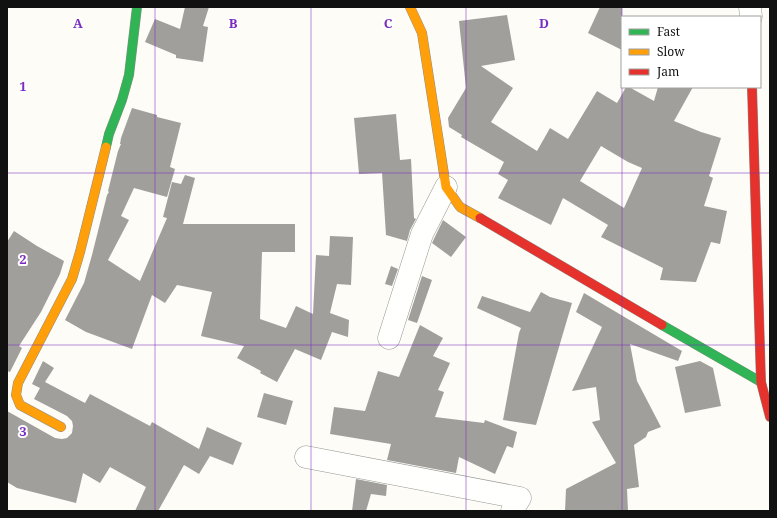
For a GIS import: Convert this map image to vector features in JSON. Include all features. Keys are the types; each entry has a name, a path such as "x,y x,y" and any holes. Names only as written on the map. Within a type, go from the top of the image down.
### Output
{"street":[{"path":"61,427 20,405 16,395 18,383 72,279 109,134 122,100 129,75 137,7"},
{"path":"410,7 422,33 446,187 460,207 761,382"},
{"path":"752,88 761,382 770,417"},
{"path":"389,338 422,234 446,187"},
{"path":"306,457 520,498 512,511"}],"building":[{"path":"185,7 209,7 203,26 208,27 203,62 176,58 176,55 145,42 155,19 180,29"},
{"path":"600,7 622,7 621,50 588,33"},
{"path":"507,15 515,60 481,66 513,88 491,122 537,151 550,128 568,139 597,91 617,103 625,88 631,88 654,101 658,88 692,88 674,121 721,138 709,176 713,178 704,206 727,211 720,244 711,242 696,282 660,280 663,268 601,237 608,225 563,198 551,225 498,198 508,180 498,174 504,162 461,137 462,135 449,127 448,118 466,88 459,21","holes":["601,146 628,162 642,168 624,208 580,181"]},
{"path":"132,108 157,115 157,117 181,123 170,167 175,169 167,197 134,188 121,216 129,220 108,260 140,281 167,218 163,217 172,182 181,184 185,175 195,178 183,224 295,224 295,252 262,252 260,319 286,328 296,306 313,314 316,255 329,256 330,236 353,237 351,285 337,284 330,313 349,320 348,337 332,332 321,360 295,349 277,382 260,373 261,371 237,358 244,346 201,336 212,292 177,285 165,303 152,295 132,349 86,332 65,320 84,283 109,192 118,151 121,144 121,138"},
{"path":"396,114 400,160 411,159 414,218 416,219 410,230 407,241 386,235 382,173 359,174 354,118"},
{"path":"443,220 466,237 451,257 432,243"},
{"path":"14,231 64,261 60,274 41,312 19,346 22,348 10,372 7,371 7,242"},
{"path":"391,266 398,269 392,286 385,284"},
{"path":"422,276 432,280 417,323 408,320"},
{"path":"541,292 550,297 572,303 536,425 503,420 521,328 477,308 482,296 530,312"},
{"path":"584,293 682,351 678,361 630,344 637,381 661,427 648,432 646,437 634,445 639,487 627,489 628,511 565,511 566,489 616,463 592,422 600,420 596,387 572,391 602,327 576,312"},
{"path":"420,325 443,338 433,356 450,363 438,390 444,392 435,417 484,423 485,420 517,432 513,448 507,446 495,474 459,457 456,473 387,460 391,444 330,434 334,407 365,411 378,371 399,377"},
{"path":"43,361 54,368 45,382 85,403 90,394 150,426 152,422 199,449 207,427 242,443 233,465 210,456 199,474 184,465 158,511 135,511 146,487 110,467 100,483 83,473 76,503 17,488 7,482 7,411 55,438 67,438 72,433 72,421 67,416 34,399 40,388 32,384"},
{"path":"700,361 713,368 721,406 685,413 675,367"},
{"path":"264,393 293,401 286,425 257,417"},
{"path":"356,479 387,485 386,496 371,494 366,511 352,511"}],"traffic: fast":[{"path":"106,147 129,75 137,7"},
{"path":"662,325 761,382"}],"traffic: slow":[{"path":"410,7 422,33 446,187 460,207 480,218"},
{"path":"61,427 20,405 16,395 18,383 72,279 106,147"}],"traffic: jam":[{"path":"752,88 761,382 770,417"},
{"path":"480,218 662,325"}]}
